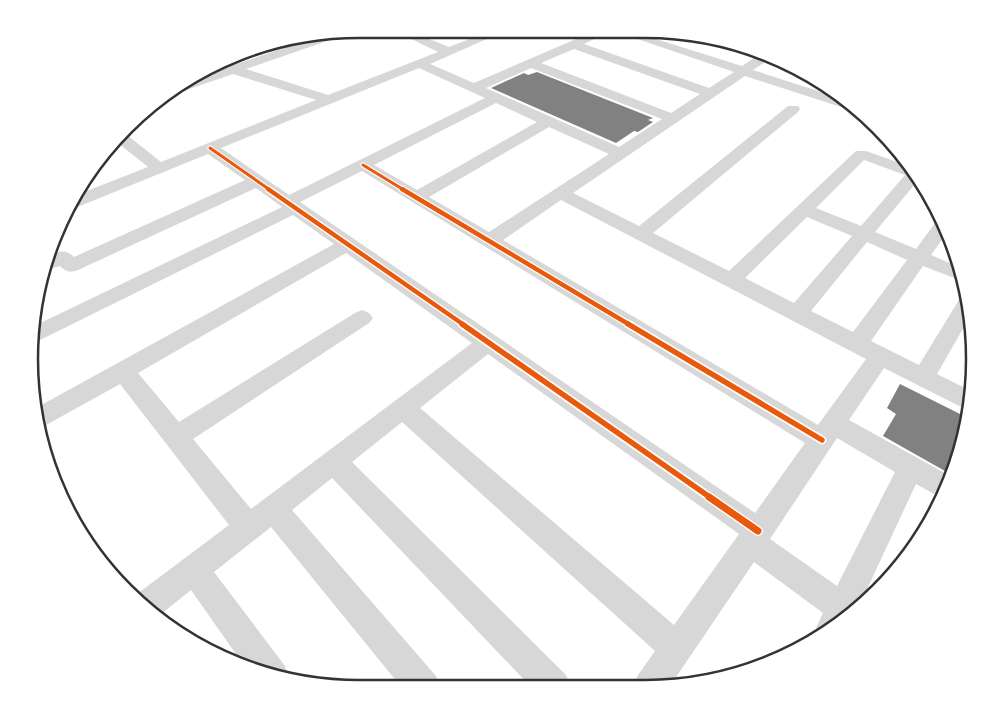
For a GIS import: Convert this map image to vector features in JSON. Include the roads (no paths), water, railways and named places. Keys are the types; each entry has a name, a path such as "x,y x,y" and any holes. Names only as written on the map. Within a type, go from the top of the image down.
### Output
{"street":[{"path":"417,38 450,52"},
{"path":"474,38 479,40"},
{"path":"80,200 484,38"},
{"path":"476,88 589,38"},
{"path":"641,38 832,97"},
{"path":"197,82 319,40"},
{"path":"574,45 710,93"},
{"path":"489,241 761,60"},
{"path":"420,64 620,153"},
{"path":"532,64 672,118"},
{"path":"225,67 329,100"},
{"path":"39,333 291,205 364,164 496,98"},
{"path":"641,234 793,109"},
{"path":"416,197 549,121"},
{"path":"124,140 160,168"},
{"path":"210,148 488,342 754,537 840,614"},
{"path":"731,280 861,154 905,170"},
{"path":"364,164 489,241 828,431 911,467 941,484"},
{"path":"797,314 911,179"},
{"path":"53,261 63,257 71,266 256,181"},
{"path":"560,193 964,399"},
{"path":"804,209 955,272"},
{"path":"655,680 828,431 919,257 939,230"},
{"path":"43,416 347,244"},
{"path":"923,378 963,311"},
{"path":"176,437 362,318"},
{"path":"150,603 488,342"},
{"path":"123,371 248,527"},
{"path":"403,408 676,648"},
{"path":"333,462 547,680"},
{"path":"844,611 911,467"},
{"path":"273,508 417,680"},
{"path":"194,569 264,666"}]}
